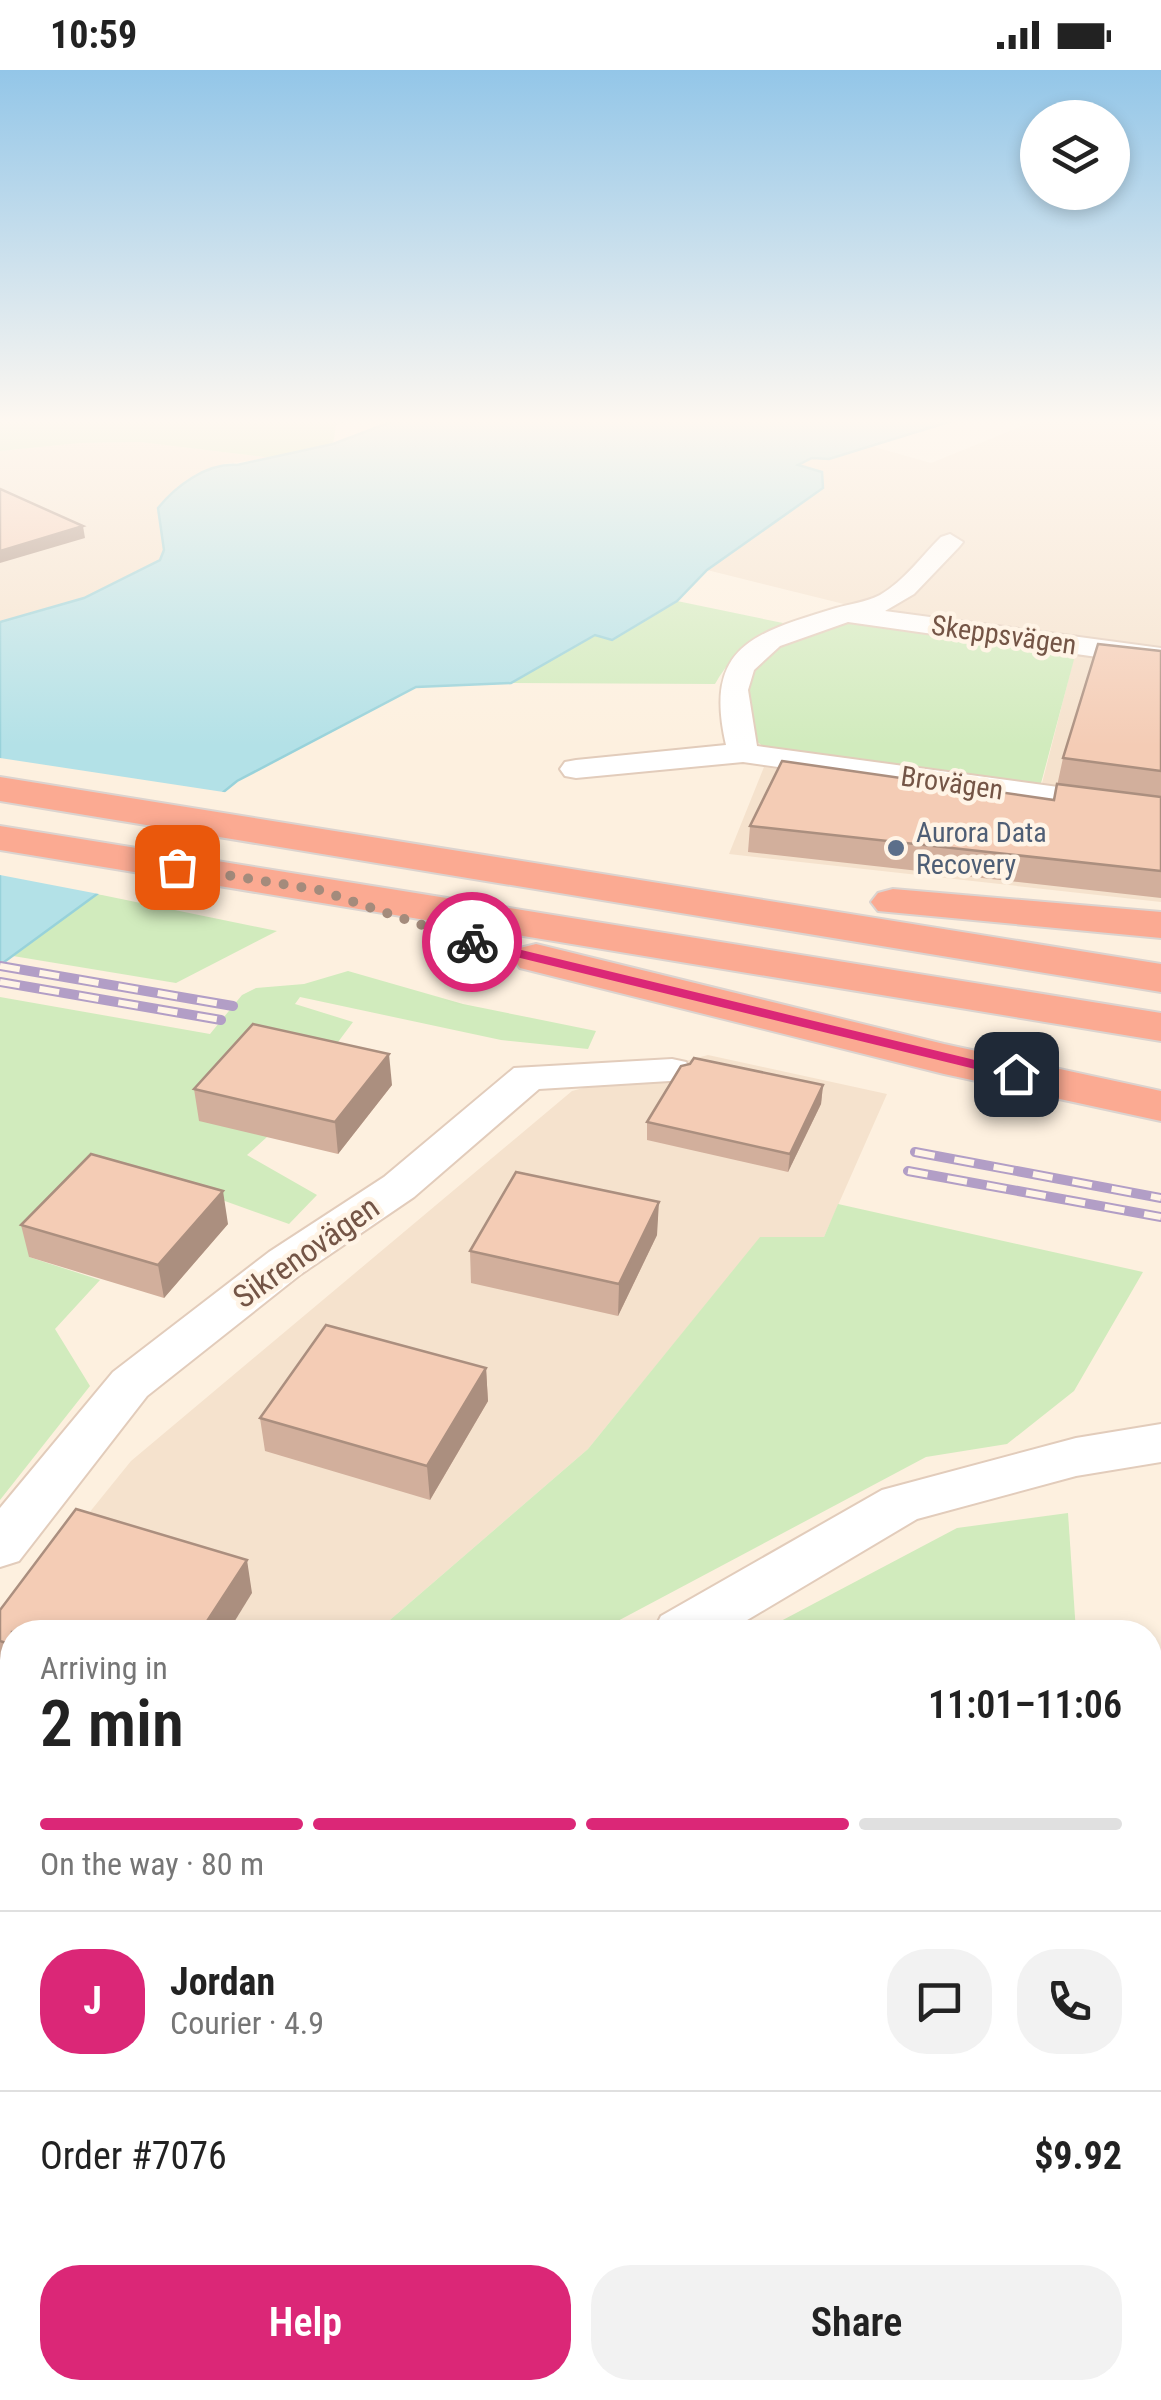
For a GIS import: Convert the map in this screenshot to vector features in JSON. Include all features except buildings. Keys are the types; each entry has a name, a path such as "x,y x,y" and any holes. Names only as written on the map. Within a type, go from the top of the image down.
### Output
{"highway":[{"path":"0,790 1161,978"},
{"path":"0,838 319,890 924,1054 1161,1106"},
{"path":"502,870 1161,925"},
{"path":"458,925 1161,1026"}],"street":[{"path":"743,753 733,721 730,688 746,658 780,634 889,600 950,542"},
{"name":"Skeppsvägen","path":"847,614 1161,657"},
{"name":"Brovägen","path":"576,770 743,753 1161,811"},
{"name":"Sikrenovägen","path":"0,1546 130,1384 285,1263 399,1186 528,1076 672,1071"},
{"path":"701,1620 901,1504 1076,1457 1161,1443"}],"shaded area":[{"path":"0,528 161,528 164,550 160,560 83,598 0,622"},
{"path":"766,528 1161,528 1161,902 729,854 764,767 1036,807 1079,638 856,607 707,570"},
{"path":"708,1055 887,1094 824,1237 760,1238 588,1449 390,1620 2,1620 131,1461 572,1091"}],"green space":[{"path":"677,601 783,623 736,656 715,684 511,683 596,635 612,640"},
{"path":"834,622 880,622 1076,652 1040,787 768,750 748,735 743,679 777,646"},
{"path":"97,894 277,931 176,983 13,956"},
{"path":"348,971 463,1004 596,1031 588,1049 501,1040 300,997 295,1004 353,1022 267,1137 247,1155 317,1195 289,1224 175,1183 29,1257 100,1280 55,1329 90,1386 0,1500 0,997 210,1034 242,995 256,988 304,984"},
{"path":"838,1204 1143,1272 1074,1391 1007,1444 926,1457 620,1620 390,1620 588,1449 760,1237 824,1237"},
{"path":"1068,1513 1075,1620 783,1620 957,1528"}],"water":[{"path":"161,528 767,528 707,570 677,601 612,640 595,635 511,683 416,687 237,781 97,894 0,965 0,622 84,598 160,560 164,550"}],"pier":[{"path":"0,758 230,793 104,895 0,875"}],"railway":[{"path":"0,966 233,1006"},
{"path":"0,982 221,1020"},
{"path":"915,1152 1161,1198"},
{"path":"908,1171 1161,1217"}],"way so far":[{"path":"177,867 319,890 472,942"}],"place":[{"name":"Aurora Data Recovery","path":"896,848"}],"route":[{"path":"472,942 1016,1074"}]}
